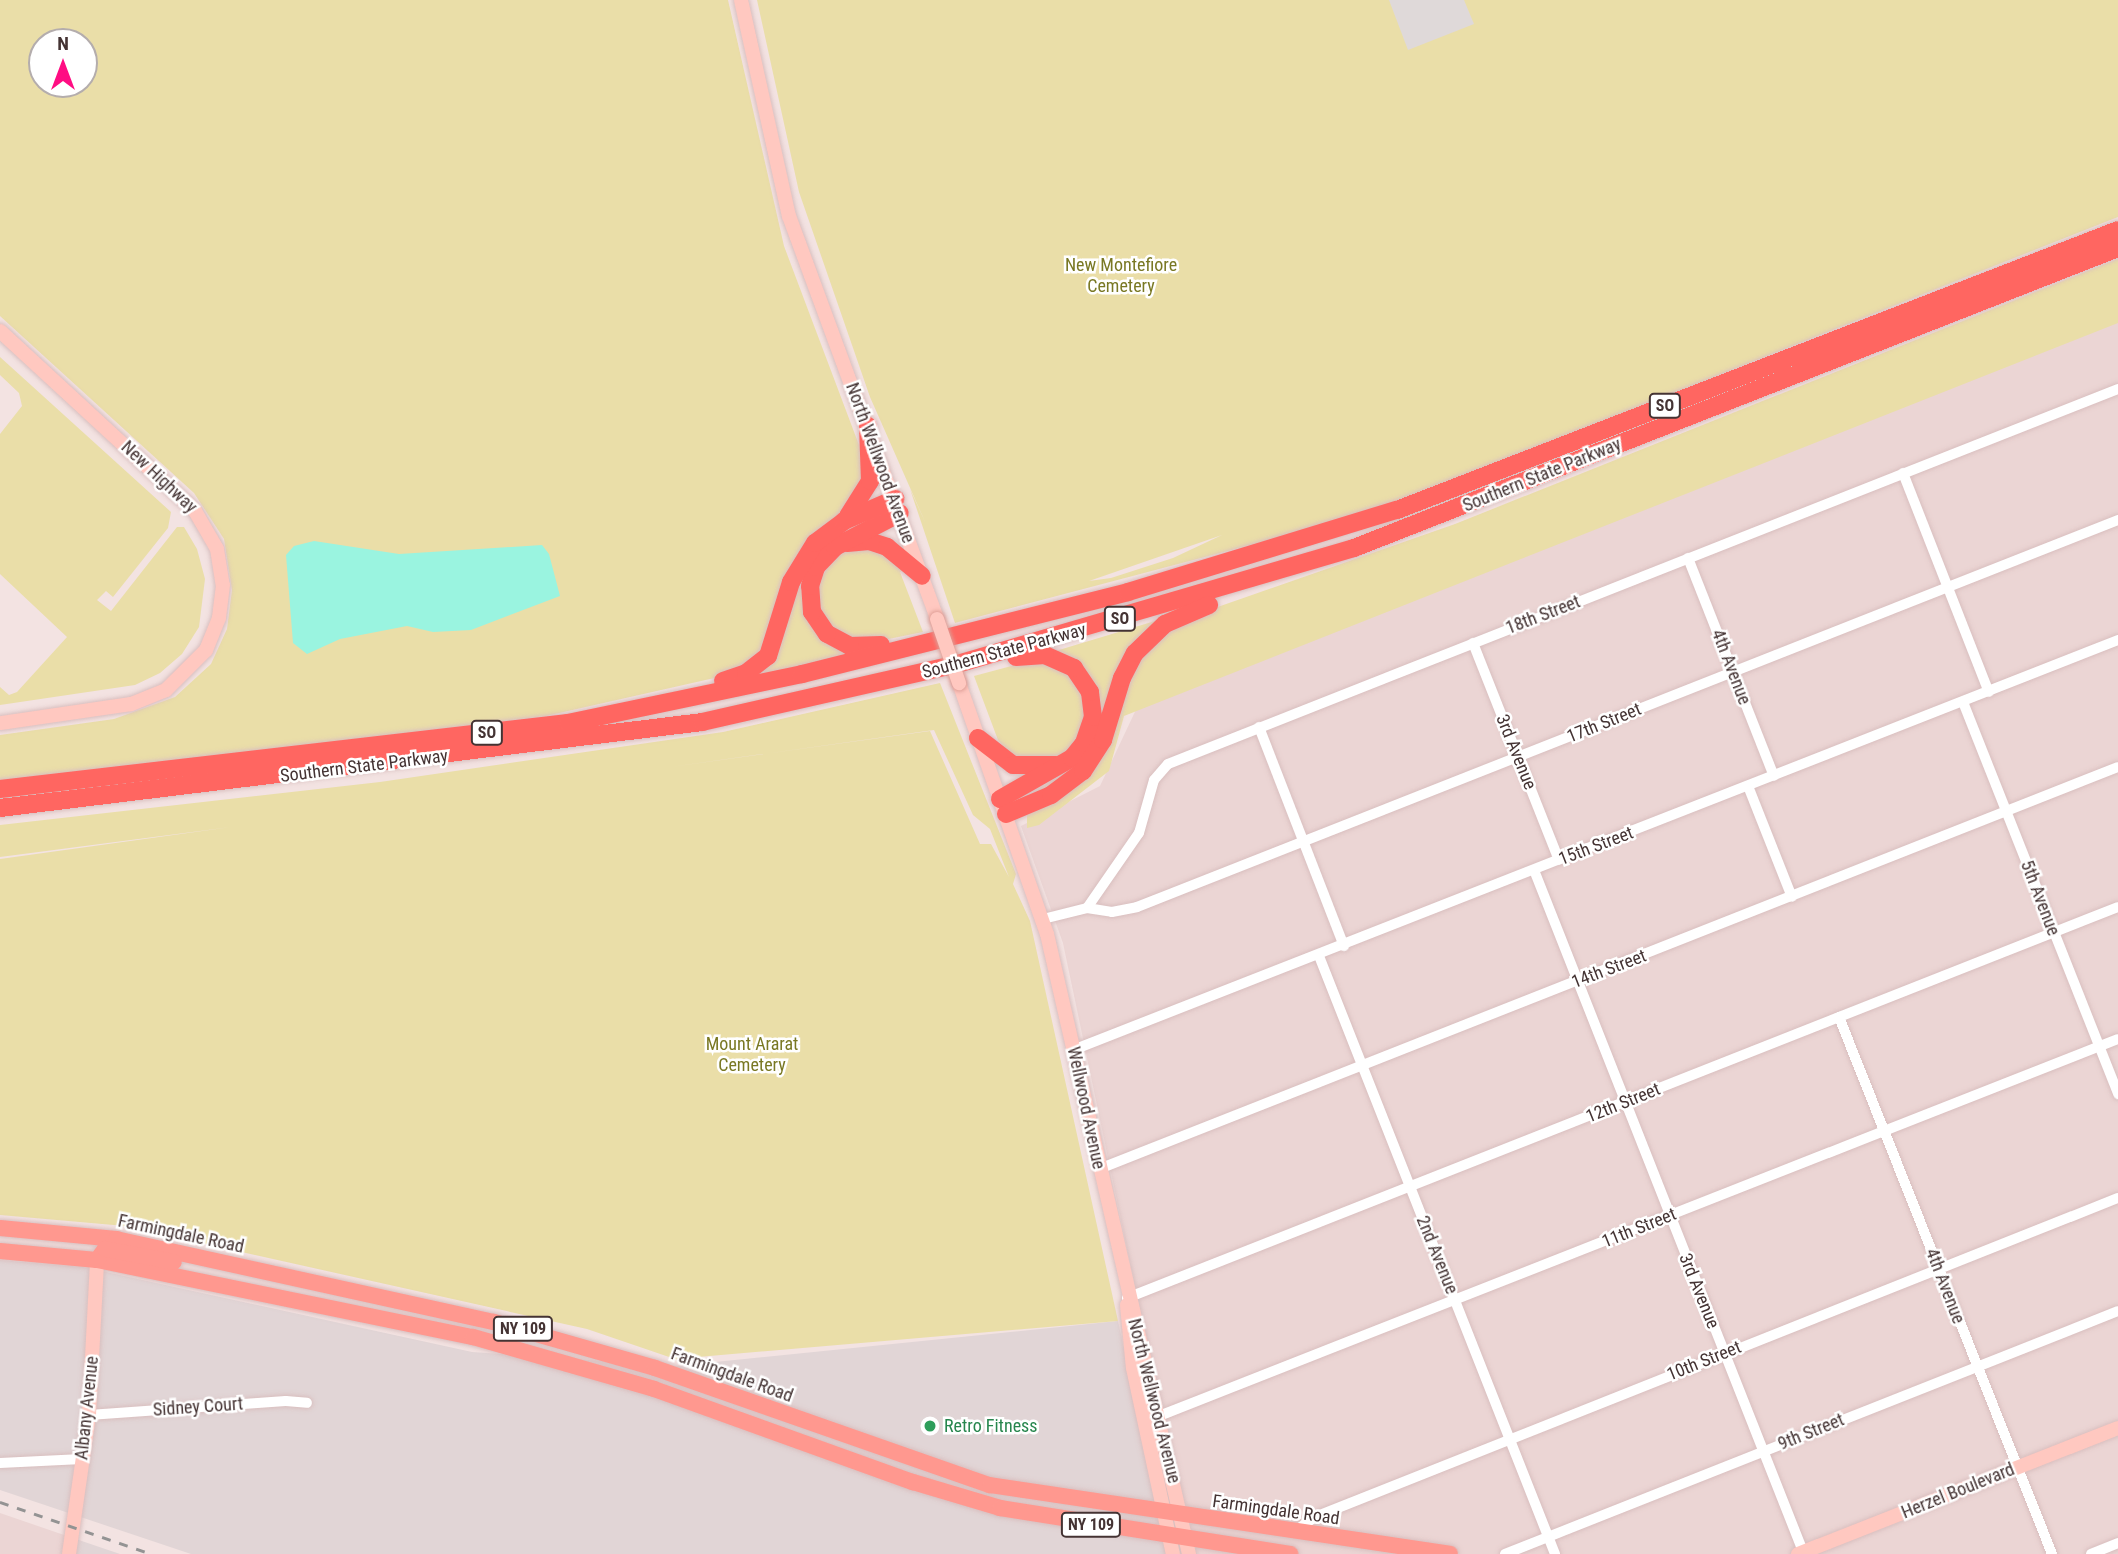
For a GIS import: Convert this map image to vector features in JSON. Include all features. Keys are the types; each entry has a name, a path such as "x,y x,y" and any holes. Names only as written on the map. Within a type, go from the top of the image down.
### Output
{"highway":[{"name":"Southern State Parkway","path":"0,789 568,723 675,702 967,634 1350,527 2118,230"},
{"name":"Southern State Parkway","path":"0,808 559,743 702,722 957,664 1283,572 1424,522 2118,248"},
{"path":"844,522 869,486 868,426"},
{"path":"898,506 840,543 816,567 809,592 814,616 831,637 845,645 866,647 967,634"},
{"path":"675,702 740,676 764,660 774,645 799,566 822,537 844,522 898,506"},
{"path":"840,543 881,544 922,576"},
{"path":"1003,807 1058,792 1087,765 1103,740 1128,664 1147,639 1181,615 1283,572"},
{"path":"957,664 1034,654 1052,656 1074,668 1090,692 1093,717 1084,743 1066,763 1003,807"},
{"path":"978,738 1006,762 1022,768 1066,763"}],"main road":[{"name":"North Wellwood Avenue","path":"741,0 789,216 898,506 1043,919"},
{"name":"New Highway","path":"0,331 195,511 217,549 223,585 219,618 206,650 166,691 131,704 0,723"},
{"name":"Wellwood Avenue","path":"1043,919 1127,1298"},
{"name":"Farmingdale Road","path":"0,1228 116,1239 471,1316 588,1348 979,1482 1181,1516 1450,1554"},
{"path":"97,1261 105,1249 232,1270 260,1270"},
{"name":"NY 109","path":"0,1251 97,1261 473,1337 654,1389 951,1494 1045,1517 1169,1536 1188,1546 1290,1554"},
{"name":"Albany Avenue","path":"69,1554 89,1415 97,1261"},
{"name":"North Wellwood Avenue","path":"1127,1298 1141,1331 1188,1546"},
{"name":"North Wellwood Avenue","path":"1127,1298 1129,1344 1173,1554"},
{"name":"Herzel Boulevard","path":"1802,1553 2118,1428"}],"street":[{"name":"18th Street","path":"1087,908 1139,833 1160,769 1259,727 2118,389"},
{"path":"1903,473 1989,692"},
{"name":"17th Street","path":"1087,908 1132,909 2118,520"},
{"name":"4th Avenue","path":"1688,558 1774,776"},
{"name":"15th Street","path":"1073,1050 1319,956 2118,640"},
{"name":"3rd Avenue","path":"1473,643 1559,860"},
{"name":"5th Avenue","path":"1964,702 2118,1094"},
{"path":"1259,727 1344,946"},
{"name":"14th Street","path":"1099,1169 2118,767"},
{"path":"1748,786 1792,897"},
{"name":"3rd Avenue","path":"1534,870 1802,1553"},
{"name":"12th Street","path":"1127,1298 2118,907"},
{"path":"1043,919 1087,908"},
{"name":"2nd Avenue","path":"1319,956 1555,1554"},
{"name":"4th Avenue","path":"1839,1017 2052,1554"},
{"name":"11th Street","path":"1159,1416 2118,1039"},
{"name":"10th Street","path":"1295,1532 1315,1517 2118,1198"},
{"name":"9th Street","path":"1505,1554 2118,1311"},
{"name":"Sidney Court","path":"89,1415 286,1401 307,1403"},
{"path":"0,1463 82,1459"},
{"path":"2091,1554 2118,1544"}],"shaded area":[{"path":"1389,0 1464,0 1474,24 1408,50"},
{"path":"2118,317 2118,1554 1191,1554 1063,943 1021,826 1100,786 1141,699"},
{"path":"314,541 399,554 542,545 549,554 560,596 471,630 433,632 407,626 340,639 307,654 293,643 286,555 294,546"},
{"path":"0,1260 83,1267 472,1352 676,1366 1118,1321 1169,1554 191,1554 0,1490"},
{"path":"0,1513 67,1536 64,1554 0,1554"},
{"path":"67,1536 120,1554 64,1554"}],"green space":[{"path":"0,0 728,0 784,246 865,461 864,491 803,548 770,643 741,672 546,716 422,731 373,741 0,781 0,735 114,719 175,697 211,664 227,629 232,590 224,539 194,493 0,316"},
{"name":"New Montefiore Cemetery","path":"757,0 2118,0 2118,217 1367,514 955,623 910,489 926,524 870,397 799,192","holes":["1222,535 1173,558 1111,578 1089,581"]},
{"path":"2118,259 2118,323 1124,716 1109,771 1039,825 1027,828 1027,815 1053,801 1133,668 1160,634 1209,610 1455,524"},
{"path":"0,357 171,512 168,528 113,597 106,591 97,600 111,611 177,527 184,527 197,549 205,579 199,627 182,654 160,673 135,685 0,705 0,687 9,695 17,692 67,637 0,574 0,434 22,406 19,393 0,375"},
{"path":"879,513 843,535 806,601 850,653 757,677 800,574 842,529"},
{"path":"874,546 904,570 900,572 923,632 864,644 824,625 817,601 821,578 833,559 852,548"},
{"path":"1165,618 1147,635 1110,712 1061,786 1022,799 1072,768 1097,697 1049,653"},
{"path":"1034,660 1073,673 1088,707 1077,745 1059,759 1020,765 998,740 974,676"},
{"name":"Mount Ararat Cemetery","path":"940,683 1016,874 1013,884 1030,921 1118,1321 675,1359 587,1329 125,1226 0,1215 0,859 231,827 0,857 0,825 380,782 723,732","holes":["934,730 973,815 990,829 1009,877 991,844 980,844 930,731 656,769"]}],"railway":[{"path":"0,1502 152,1554"}],"place":[{"name":"Retro Fitness","path":"930,1426"}]}
